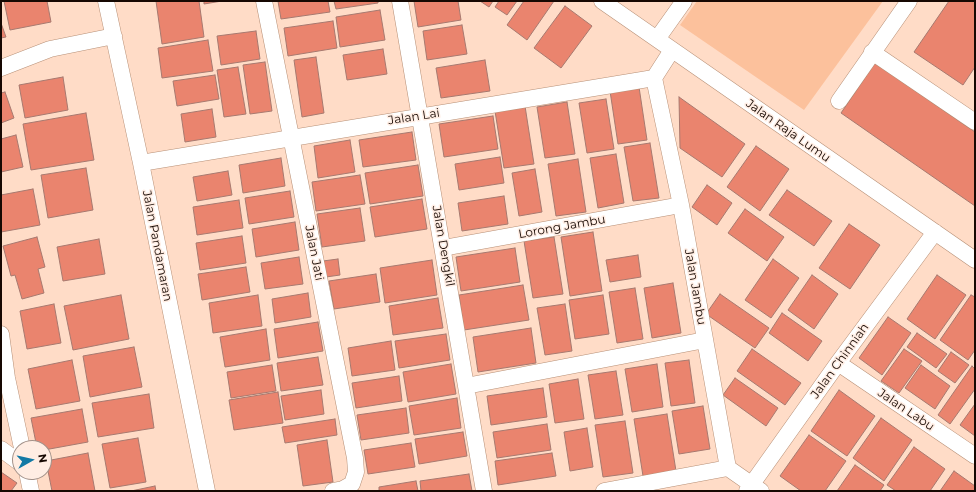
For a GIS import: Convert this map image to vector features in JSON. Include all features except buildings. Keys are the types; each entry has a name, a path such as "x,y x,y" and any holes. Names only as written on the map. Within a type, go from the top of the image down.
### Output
{"street":[{"name":"Jalan Pandamaran","path":"106,1 141,163 207,491"},
{"name":"Jalan Jati","path":"264,1 355,458 356,472 352,484 343,489 333,491"},
{"name":"Jalan Dengkil","path":"400,1 484,491"},
{"name":"Jalan Raja Lumu","path":"602,1 975,260"},
{"path":"656,39 684,1"},
{"path":"839,100 909,1"},
{"path":"1,68 50,50 114,36"},
{"path":"654,78 672,50"},
{"path":"872,52 975,122"},
{"name":"Jalan Lai","path":"141,163 654,78"},
{"name":"Jalan Jambu","path":"654,78 681,205 728,468"},
{"name":"Lorong Jambu","path":"443,248 681,205"},
{"name":"Jalan Chinniah","path":"754,489 838,363 935,232"},
{"path":"1,334 20,440"},
{"path":"466,386 705,340"},
{"name":"Jalan Labu","path":"838,363 975,456"},
{"path":"1,449 12,457"},
{"path":"604,491 728,468 754,489"},
{"path":"29,480 31,491"}],"shaded area":[{"path":"697,1 883,1 804,110 680,25"}]}
